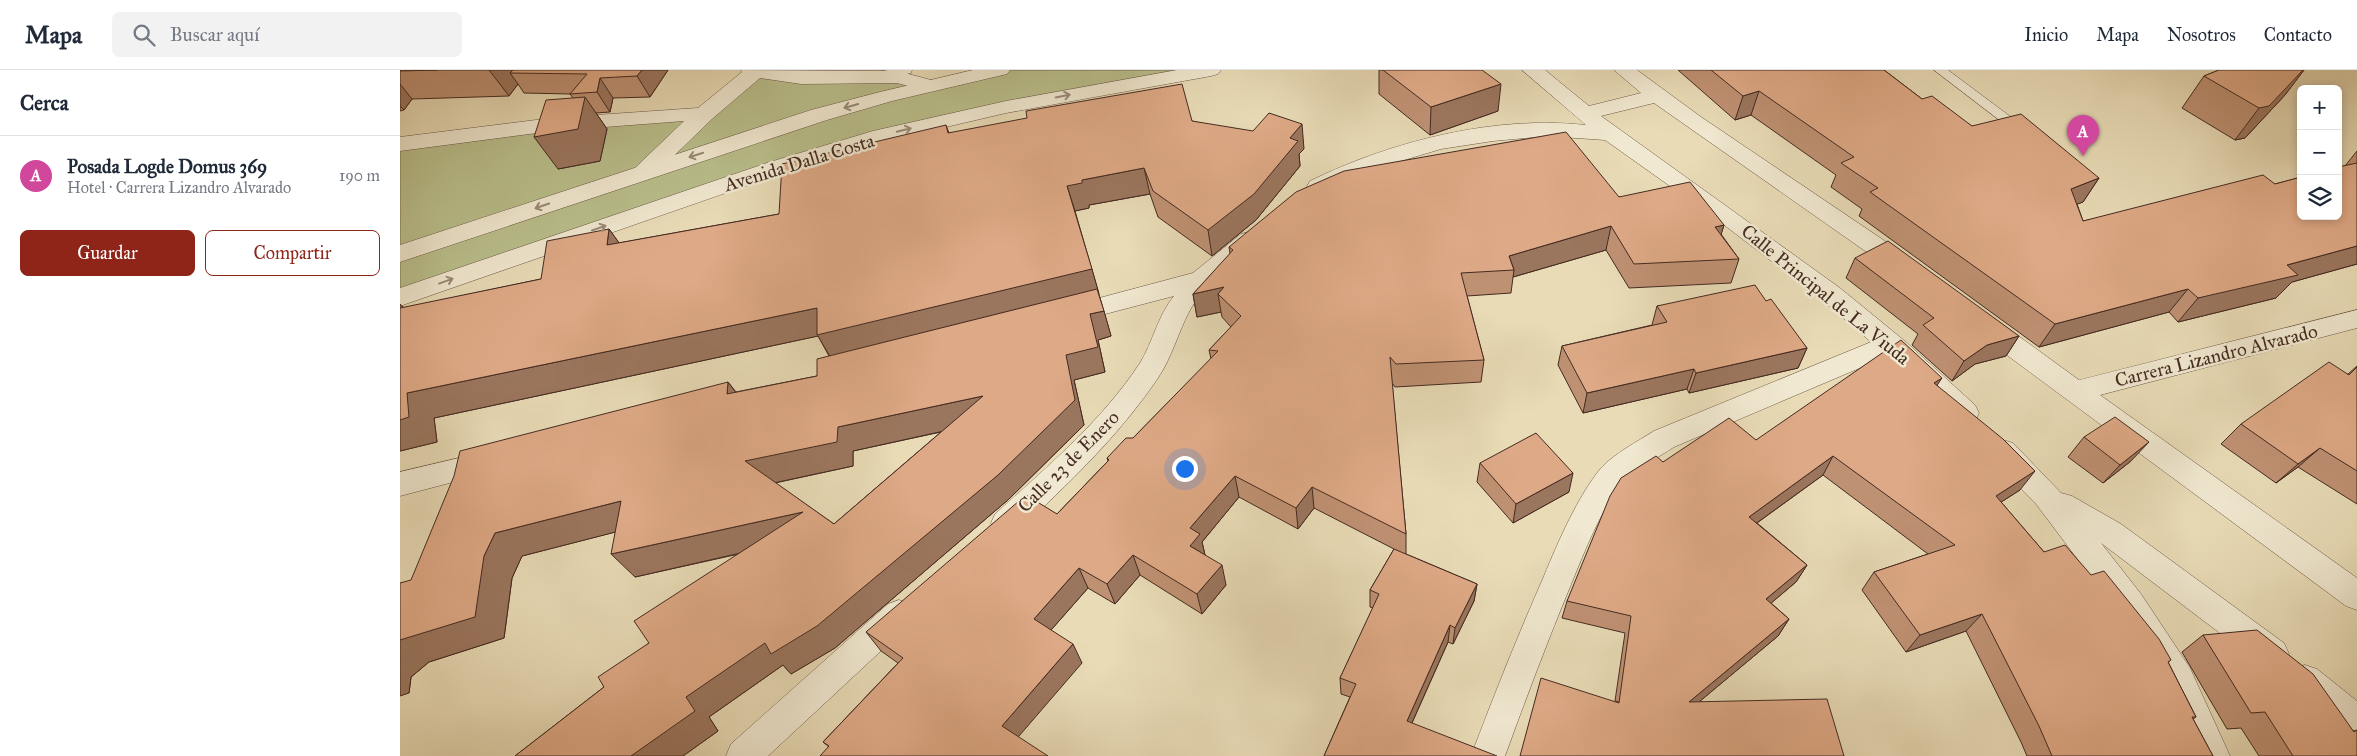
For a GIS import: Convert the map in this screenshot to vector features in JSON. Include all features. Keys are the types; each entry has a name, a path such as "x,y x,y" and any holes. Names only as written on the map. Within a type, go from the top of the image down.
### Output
{"street":[{"path":"644,172 753,70 802,78 878,76 914,80 928,85"},
{"name":"Avenida Dalla Costa","path":"400,254 819,115 928,85 1000,70"},
{"name":"Avenida Dalla Costa","path":"400,297 769,170 881,136 1006,107 1211,70"},
{"name":"Calle Principal de La Viuda","path":"1532,70 1610,134 1723,213 1831,294 1891,344 1945,393 2046,495 2130,604 2178,679 2214,756"},
{"path":"1624,70 1657,96 1847,224 1926,282"},
{"path":"1585,113 1657,96"},
{"path":"400,144 560,123 628,117 704,114"},
{"path":"1297,201 1311,190 1344,172 1388,154 1442,141 1500,133 1556,129 1610,134"},
{"name":"Calle 23 de Enero","path":"986,540 1072,462 1107,426 1150,368 1169,332 1178,308 1202,280 1267,225"},
{"path":"1043,320 1202,280"},
{"path":"1965,310 2357,596"},
{"name":"Carrera Lizandro Alvarado","path":"2075,391 2357,319"},
{"path":"1488,756 1528,651 1572,546 1612,476 1634,458 1664,439 1891,344"},
{"path":"400,484 519,453"},
{"path":"2046,495 2110,533 2260,644 2357,722"},
{"path":"742,756 914,601"}],"lane":[{"path":"878,76 906,70"},
{"path":"1940,70 2034,140"}],"green space":[{"path":"1000,70 1211,70 881,136 400,297 400,144 704,114 756,71 929,85"}],"building":[{"path":"400,70 437,70 400,71"},
{"path":"513,70 642,70 637,76 600,78 597,92 570,94 587,74 510,73"},
{"path":"1383,70 1482,70 1501,84 1431,107"},
{"path":"1711,70 1884,70 1922,99 1932,96 1972,126 2021,114 2099,178 2071,189 2083,221 2263,175 2275,184 2297,178 2297,220 2342,220 2342,166 2357,163 2357,246 2287,265 2298,275 2198,298 2188,289 2055,324 1870,192 1878,188 1841,163 1854,157 1759,91 1743,96"},
{"path":"2219,70 2303,70 2269,106 2259,108 2204,76"},
{"path":"1182,84 1192,121 1253,131 1269,113 1302,124 1290,138 1298,141 1254,194 1208,230 1153,191 1144,168 1082,180 1082,183 1067,186 1092,269 817,335 817,308 407,393 409,417 400,420 400,308 541,279 547,241 609,229 607,245 779,214 782,164 946,125 948,133 1027,118 1026,111"},
{"path":"585,97 578,129 534,137 546,100"},
{"path":"1566,132 1619,197 1690,182 1724,225 1715,227 1739,259 1634,264 1611,226 1509,256 1514,270 1461,273 1484,360 1396,364 1390,357 1406,534 1312,487 1296,508 1235,476 1190,528 1200,534 1190,546 1222,565 1197,594 1133,555 1107,584 1079,568 1034,619 1073,644 1002,726 1048,756 820,756 829,746 823,742 903,658 866,632 1026,495 1057,514 1109,460 1107,458 1126,438 1133,438 1218,351 1209,350 1241,316 1218,294 1224,287 1193,294 1233,250 1229,247 1296,192 1344,171"},
{"path":"1888,241 2019,336 1987,345 1964,361 1923,325 1934,318 1855,258"},
{"path":"1755,285 1766,301 1771,299 1807,348 1696,373 1694,369 1587,393 1562,346 1667,322 1657,306"},
{"path":"1097,289 1104,311 1090,314 1098,347 1066,355 1075,400 998,475 817,626 771,654 765,643 686,697 695,711 631,756 515,756 604,687 598,677 649,643 634,621 803,512 611,554 621,501 495,533 484,556 475,617 400,640 400,583 411,580 454,476 460,451 728,382 727,394 817,376 817,359","holes":["983,396 834,524 745,461 837,442 838,427"]},
{"path":"1901,340 1942,378 1934,383 2003,439 2035,471 1996,496 2044,552 2065,545 2091,575 2104,571 2159,639 2171,660 2168,662 2196,717 2192,717 2213,756 2052,756 2039,726 1982,614 1920,635 1874,572 1955,545 1833,456 1749,517 1807,565 1766,599 1789,619 1689,702 1827,699 1844,756 1520,756 1541,678 1619,703 1631,616 1567,601 1610,496 1621,478 1656,456 1663,462 1729,418 1756,440"},
{"path":"2329,362 2349,375 2357,367 2357,471 2320,448 2298,464 2241,424"},
{"path":"2115,417 2149,442 2120,465 2084,437"},
{"path":"1536,433 1573,473 1516,504 1480,463"},
{"path":"1394,549 1477,584 1455,628 1450,625 1407,721 1497,756 1324,756 1356,684 1340,678 1379,594 1370,590"},
{"path":"2257,630 2313,674 2354,732 2357,730 2357,756 2293,756 2265,712 2251,713 2203,635"}],"place":[{"name":"Posada Logde Domus 369","path":"2083,156"}]}
